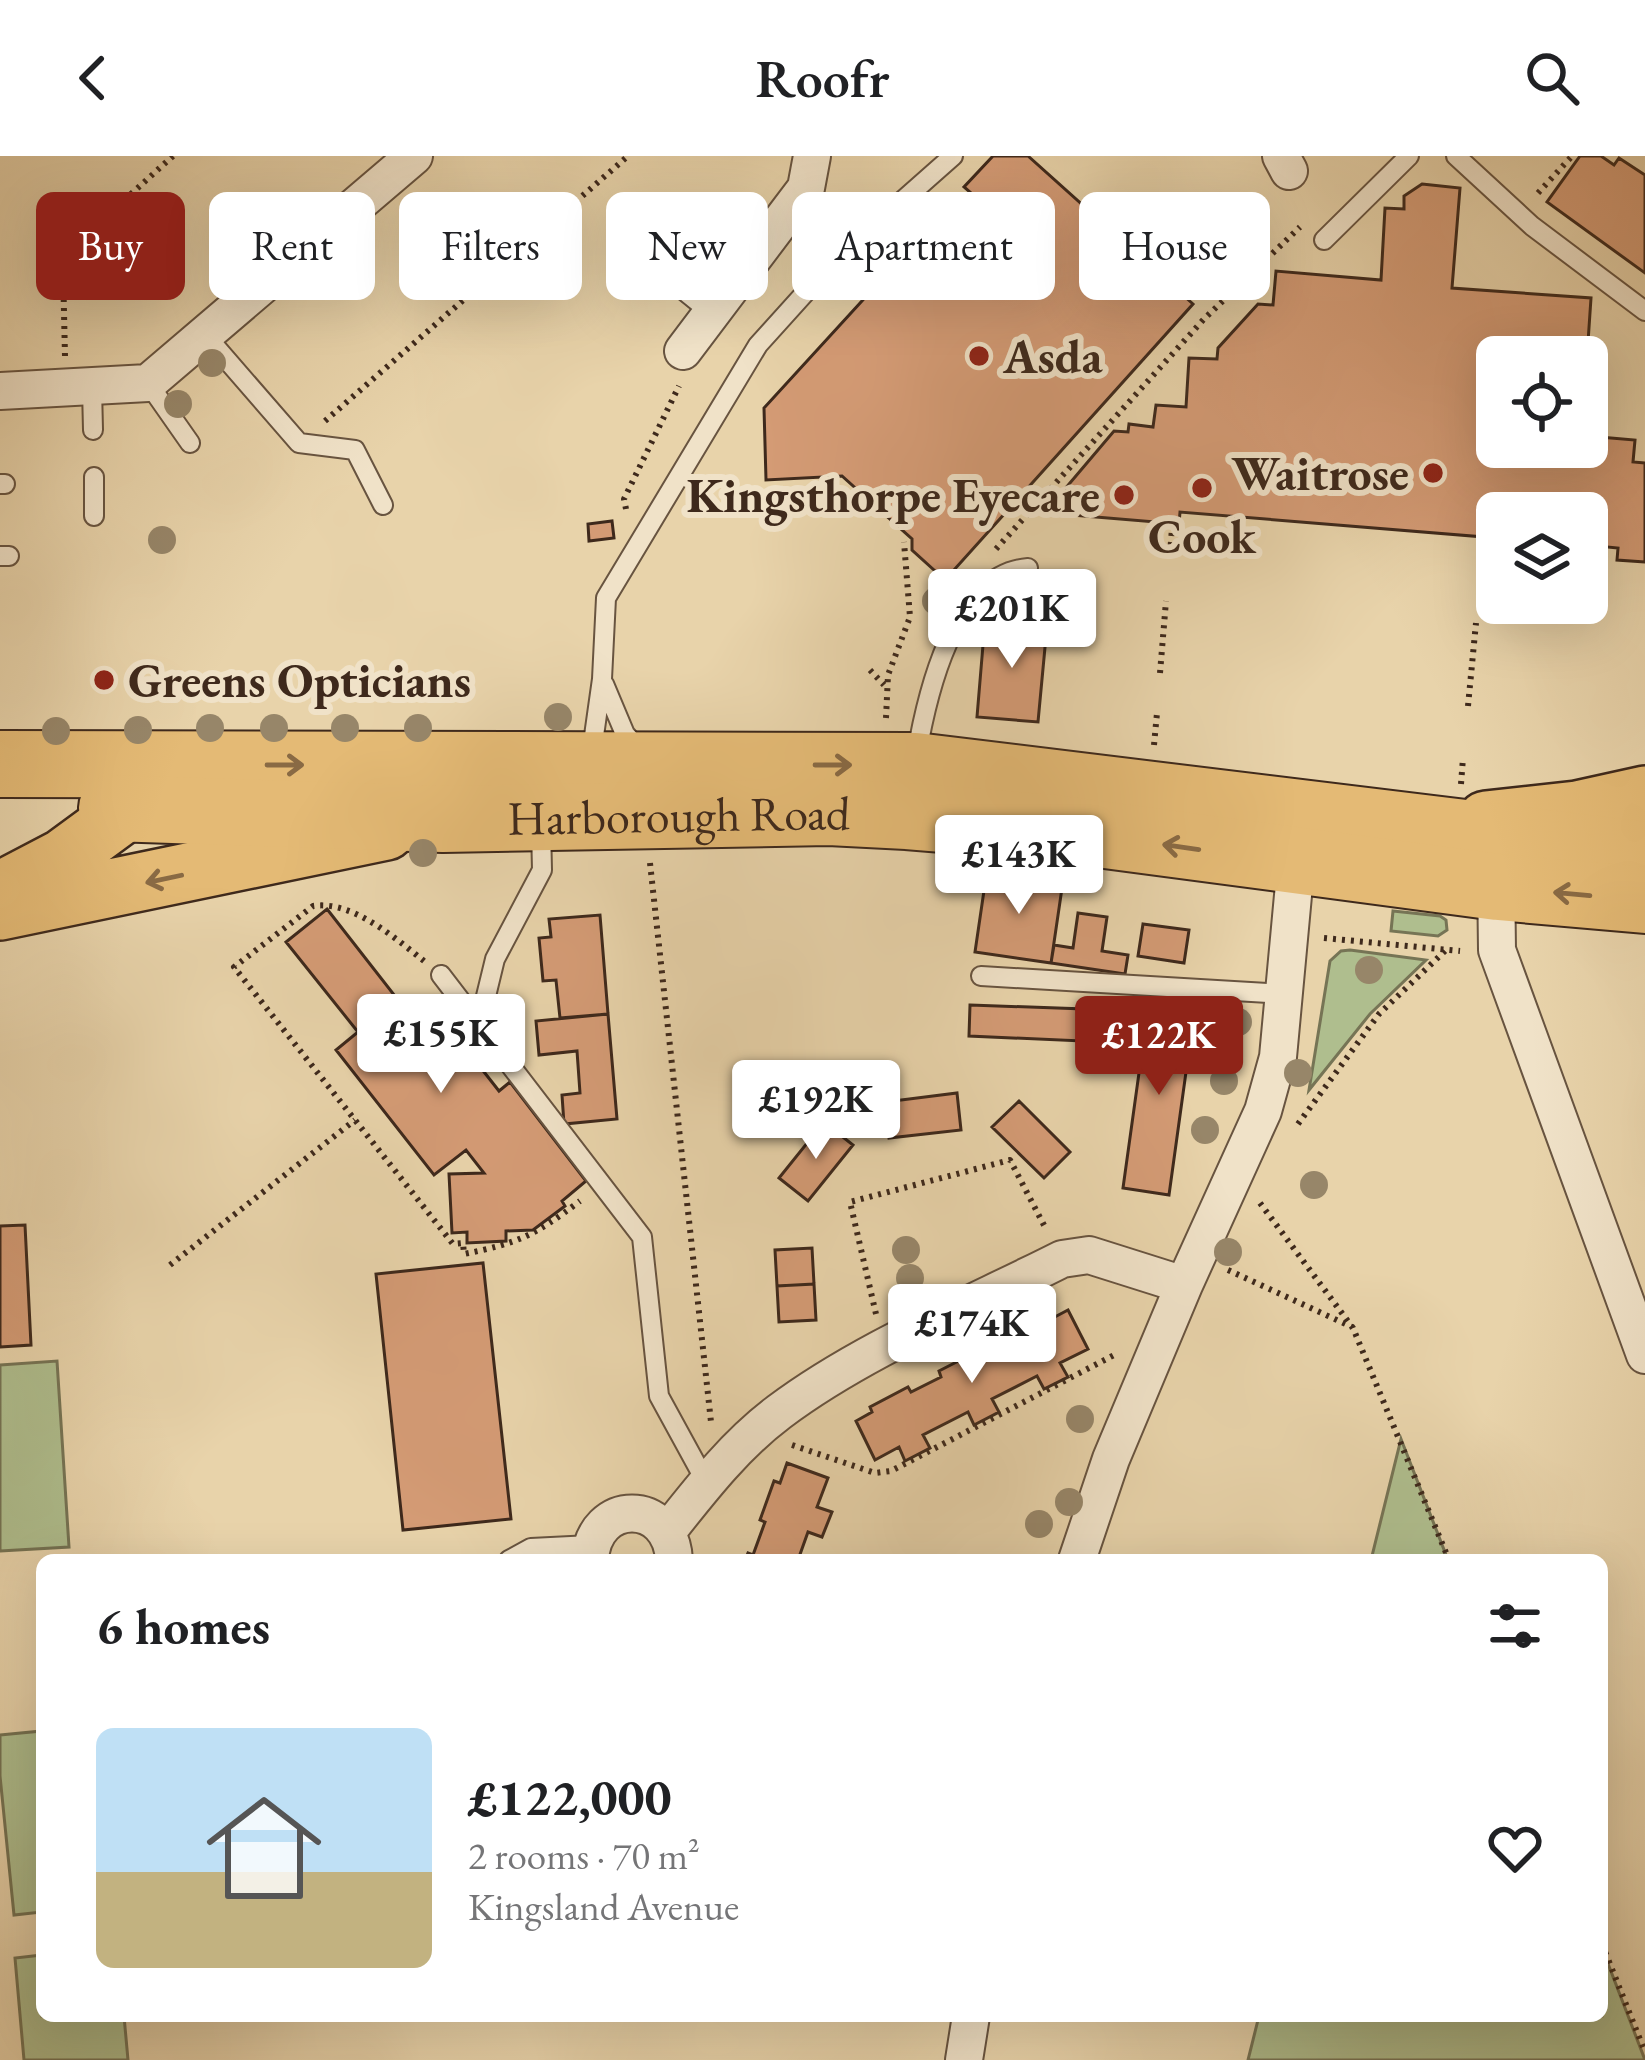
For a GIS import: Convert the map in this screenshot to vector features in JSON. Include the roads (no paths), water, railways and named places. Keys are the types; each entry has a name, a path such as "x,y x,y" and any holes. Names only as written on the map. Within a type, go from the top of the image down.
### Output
{"highway":[{"name":"Harborough Road","path":"0,806 442,819 668,764 908,763 1301,838 1498,887 1645,900"},
{"name":"Harborough Road","path":"0,764 214,765 1043,816 1301,838 1442,808 1645,855"}],"main road":[{"path":"0,891 63,858 128,808 176,779 214,765"},
{"path":"1442,808 1577,811 1645,795"},
{"path":"0,911 442,819"}],"street":[{"path":"0,391 148,383 414,156"},
{"path":"683,351 806,188 812,156"},
{"path":"710,300 716,305"},
{"path":"1079,1554 1111,1459 1263,1111 1278,1057 1301,838"},
{"path":"1498,887 1497,950 1645,1355"},
{"path":"590,1552 606,1522 618,1515 645,1515 670,1546 712,1476 755,1433 835,1375 1062,1259 1089,1255 1191,1270"},
{"path":"964,2060 970,2022"}],"lane":[{"path":"479,1025 495,959 542,870 576,789 602,679 606,598 758,345 832,262 953,156"},
{"path":"1324,240 1408,156"},
{"path":"1456,156 1532,226 1645,311"},
{"path":"207,337 299,443 355,450 383,506"},
{"path":"148,383 190,443"},
{"path":"79,389 93,430"},
{"path":"94,477 94,516"},
{"path":"908,763 961,616 987,584 1005,573 1028,568"},
{"path":"602,679 625,734 640,750 668,764"},
{"path":"441,974 642,1238 659,1396 712,1476"},
{"path":"981,976 1285,994"},
{"path":"520,1554 531,1548 590,1552"}],"place":[{"name":"Asda","path":"979,356"},
{"name":"Waitrose","path":"1433,473"},
{"name":"Cook","path":"1202,488"},
{"name":"Kingsthorpe Eyecare","path":"1124,495"},
{"name":"Greens Opticians","path":"104,680"}]}
